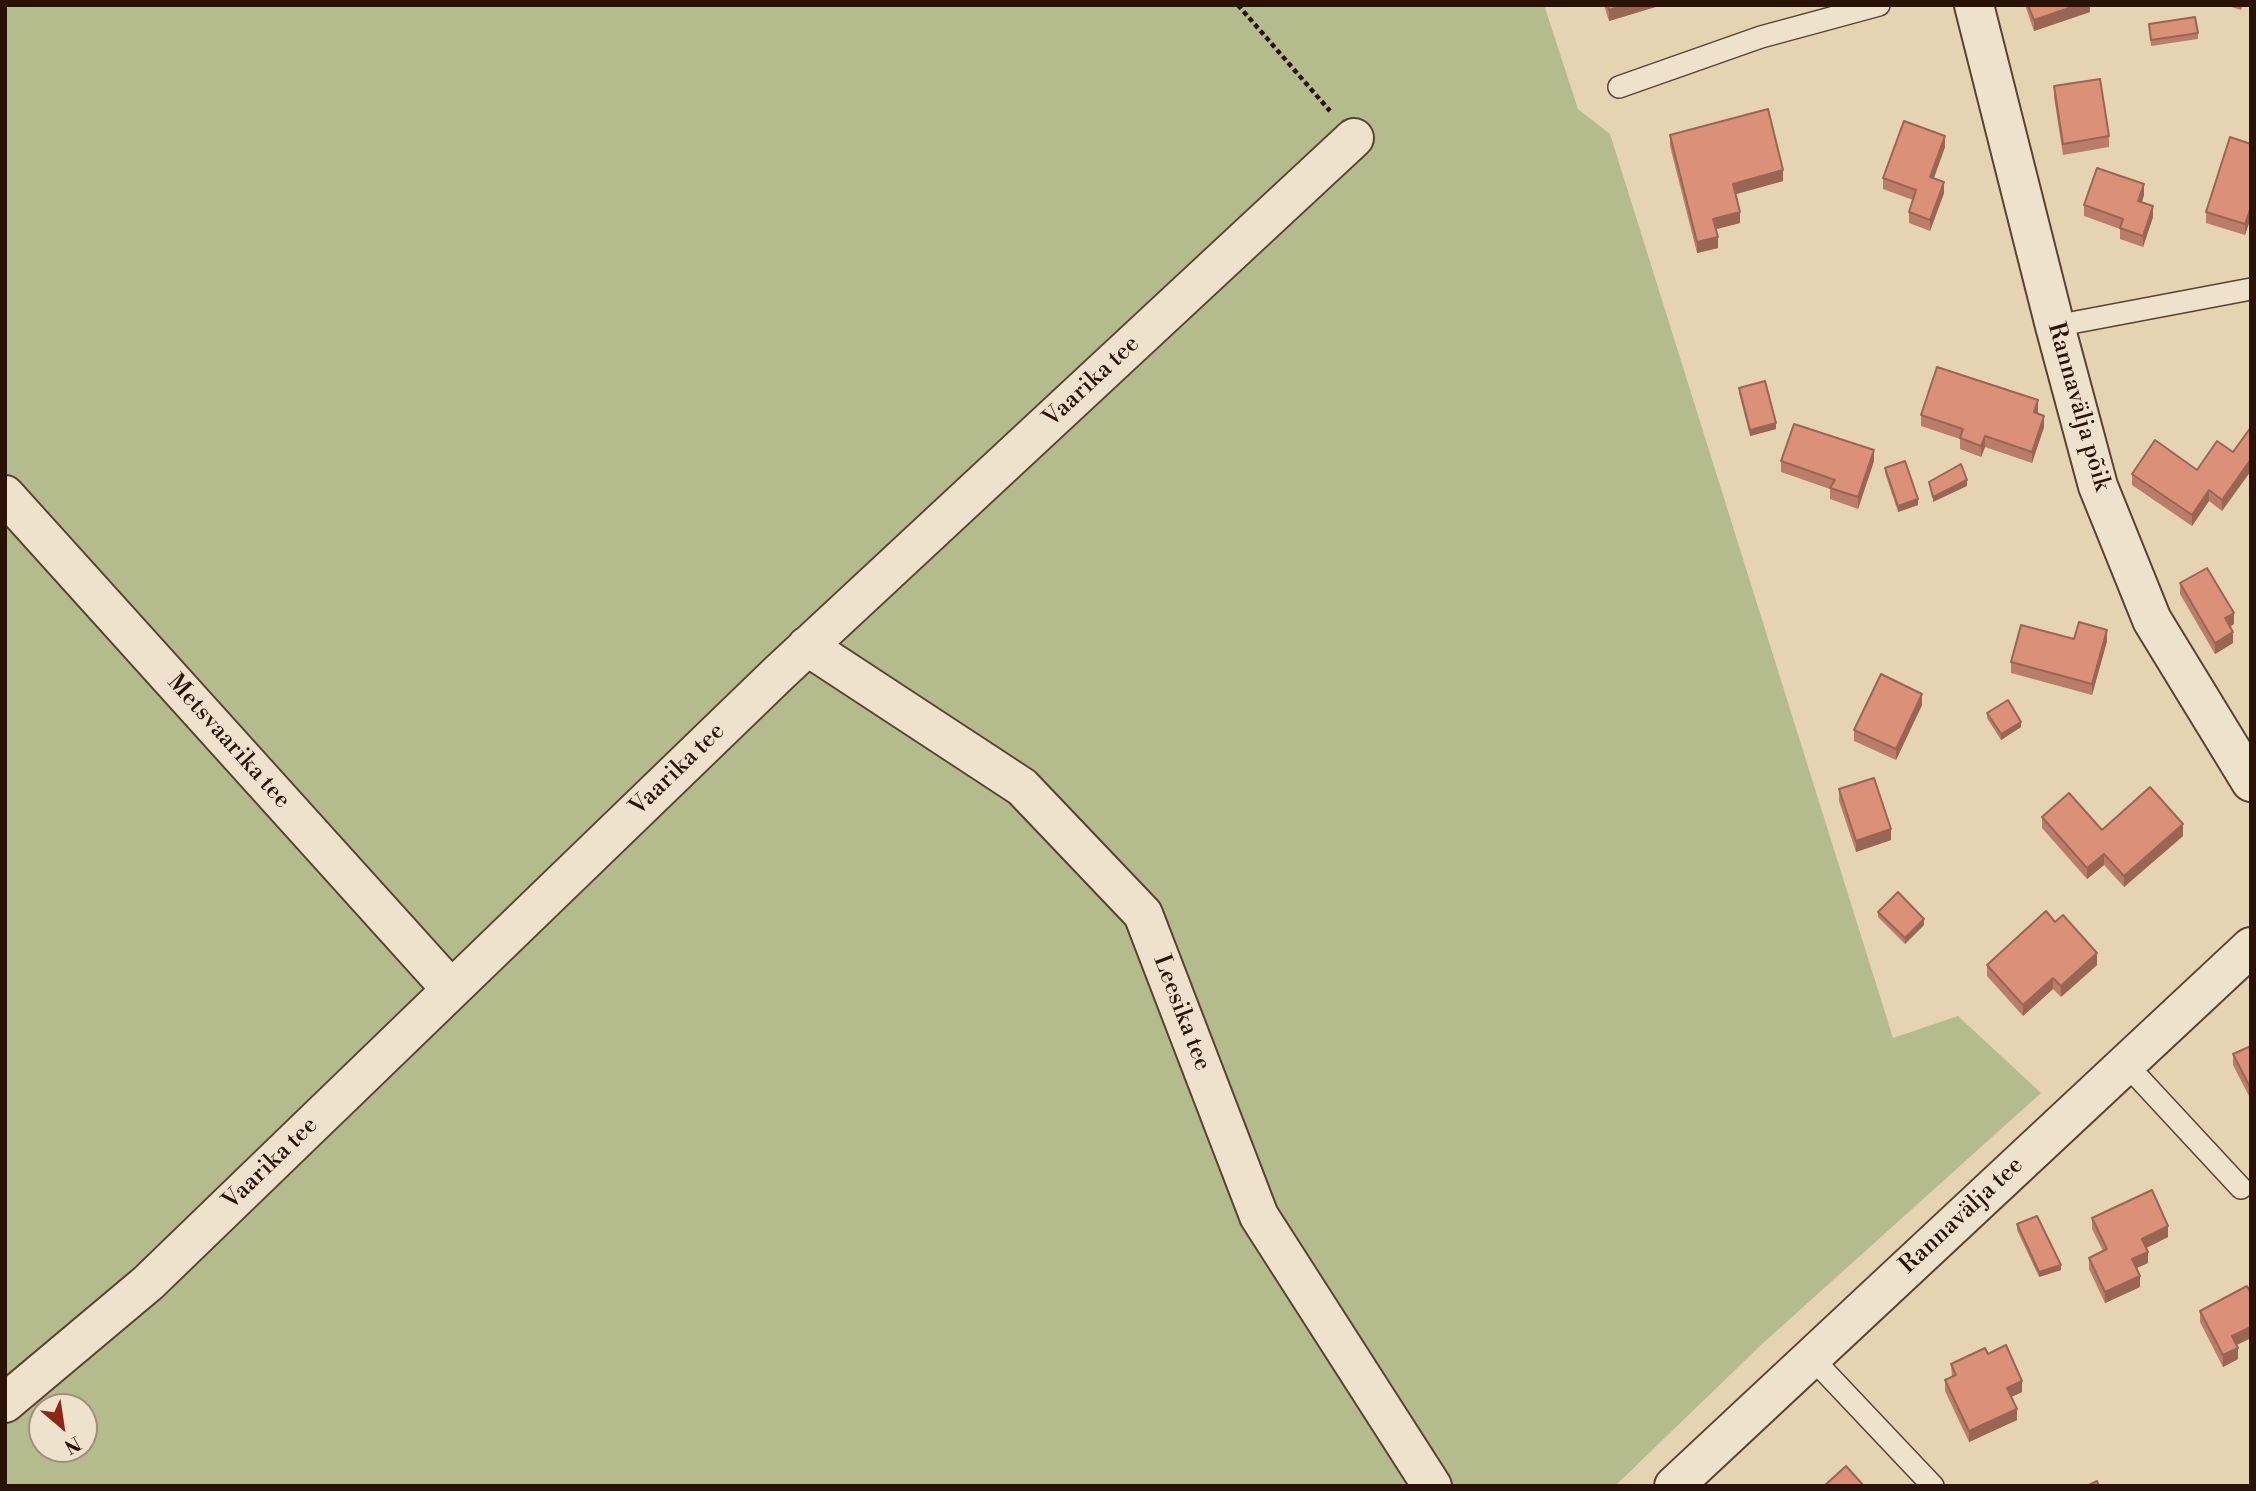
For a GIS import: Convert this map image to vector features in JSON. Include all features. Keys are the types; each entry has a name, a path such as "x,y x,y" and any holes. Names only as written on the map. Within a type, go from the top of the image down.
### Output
{"street":[{"name":"Rannavälja põik","path":"1974,5 2098,486 2152,620 2251,782"},
{"name":"Vaarika tee","path":"5,1403 148,1283 807,646 1354,138"},
{"name":"Metsvaarika tee","path":"5,495 452,989"},
{"name":"Leesika tee","path":"807,646 1022,787 1143,914 1259,1216 1432,1486"},
{"name":"Rannavälja tee","path":"1674,1486 2251,947"}],"lane":[{"path":"1619,87 1761,37 1879,5"},
{"path":"2055,326 2251,289"},
{"path":"2125,1063 2241,1188"},
{"path":"1811,1357 1933,1486"}],"path":[{"path":"1238,5 1354,138"}],"green space":[{"path":"5,5 1544,5 1578,109 1610,134 1893,1038 1958,1016 2041,1093 1761,1345 1615,1486 5,1486"}],"building":[{"path":"1608,5 1626,5 1609,10"},
{"path":"2028,5 2078,5 2034,20"},
{"path":"2195,17 2198,33 2151,40 2149,24"},
{"path":"2100,79 2109,136 2063,144 2054,86"},
{"path":"1768,109 1783,170 1733,184 1740,212 1713,219 1718,237 1697,242 1670,135"},
{"path":"1904,121 1945,136 1930,177 1944,182 1930,220 1909,212 1916,190 1883,178"},
{"path":"2230,137 2251,144 2251,207 2245,224 2206,212"},
{"path":"2097,168 2144,184 2138,201 2153,206 2143,236 2120,228 2123,219 2084,205"},
{"path":"1937,367 2038,400 2034,412 2044,416 2032,452 1985,436 1981,446 1960,438 1963,429 1921,415"},
{"path":"1765,381 1776,423 1750,430 1739,388"},
{"path":"1794,424 1874,450 1858,497 1830,488 1835,480 1781,461"},
{"path":"2251,427 2251,459 2222,500 2209,490 2192,515 2132,474 2155,440 2197,470 2217,441 2233,452"},
{"path":"1905,461 1918,499 1898,506 1885,468"},
{"path":"1961,464 1967,480 1933,497 1929,482"},
{"path":"2207,568 2234,613 2225,618 2233,632 2215,643 2180,583"},
{"path":"2079,622 2107,630 2092,684 2011,662 2021,625 2074,639"},
{"path":"1881,674 1922,694 1896,749 1854,730"},
{"path":"2008,700 2021,722 2001,734 1987,713"},
{"path":"1874,778 1891,829 1856,841 1839,789"},
{"path":"2150,787 2183,824 2124,876 2104,854 2087,868 2042,817 2069,793 2102,830"},
{"path":"1898,892 1924,919 1905,938 1878,912"},
{"path":"2046,911 2055,922 2063,915 2097,953 2061,986 2053,978 2023,1005 1987,965"},
{"path":"2251,1046 2251,1089 2233,1054"},
{"path":"2152,1190 2168,1226 2142,1239 2148,1252 2132,1259 2140,1276 2105,1292 2089,1258 2107,1249 2092,1218"},
{"path":"2037,1216 2061,1265 2039,1272 2017,1224"},
{"path":"2247,1286 2251,1293 2251,1327 2232,1336 2238,1348 2223,1355 2200,1311"},
{"path":"2006,1345 2022,1381 2007,1388 2017,1409 1969,1431 1945,1380 1956,1375 1951,1364 1985,1348 1988,1354"},
{"path":"1846,1466 1864,1486 1824,1486"}]}
